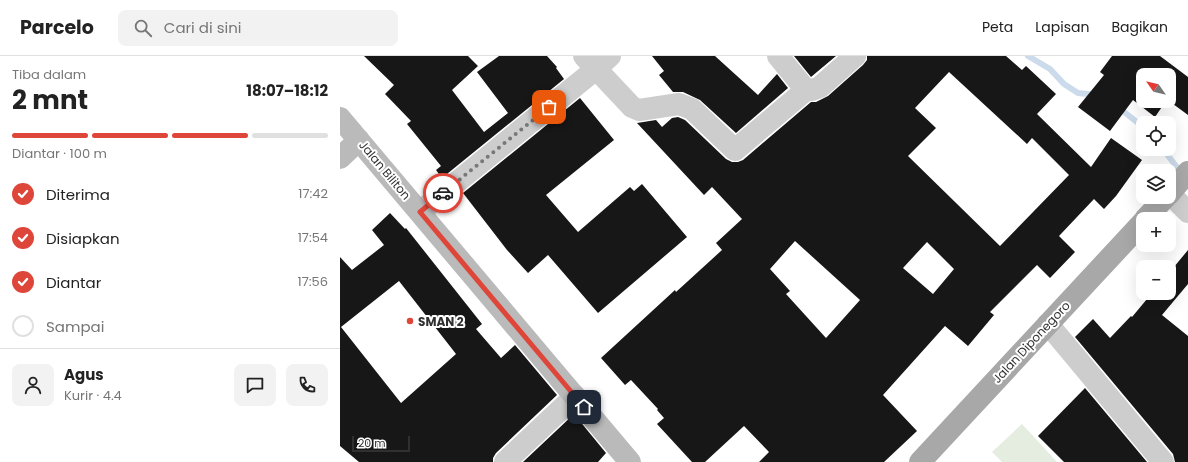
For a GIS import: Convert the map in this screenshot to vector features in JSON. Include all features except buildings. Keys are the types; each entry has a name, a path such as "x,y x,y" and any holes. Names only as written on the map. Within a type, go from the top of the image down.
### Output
{"main road":[{"path":"1152,212 1159,204"},
{"name":"Jalan Diponegoro","path":"920,462 1136,230"}],"street":[{"path":"778,56 806,90"},
{"path":"420,212 597,60 632,107 638,110 680,104 692,109 735,150 806,90 812,90 820,87 855,56"},
{"name":"Jalan Biliton","path":"340,118 630,462"},
{"path":"340,158 360,140"},
{"path":"1176,191 1188,212"},
{"path":"1048,324 1163,462"},
{"path":"505,462 575,396"}],"shaded area":[{"path":"1022,424 1057,462 1002,462 992,452"}],"waterway":[{"path":"1028,56 1050,69 1064,84 1078,93 1097,95"},
{"path":"1118,107 1136,121"},
{"path":"1168,156 1182,174"}],"way so far":[{"path":"443,193 549,107"}],"place":[{"name":"SMAN 2","path":"410,321"}],"route":[{"path":"443,193 420,212 584,407"}]}
